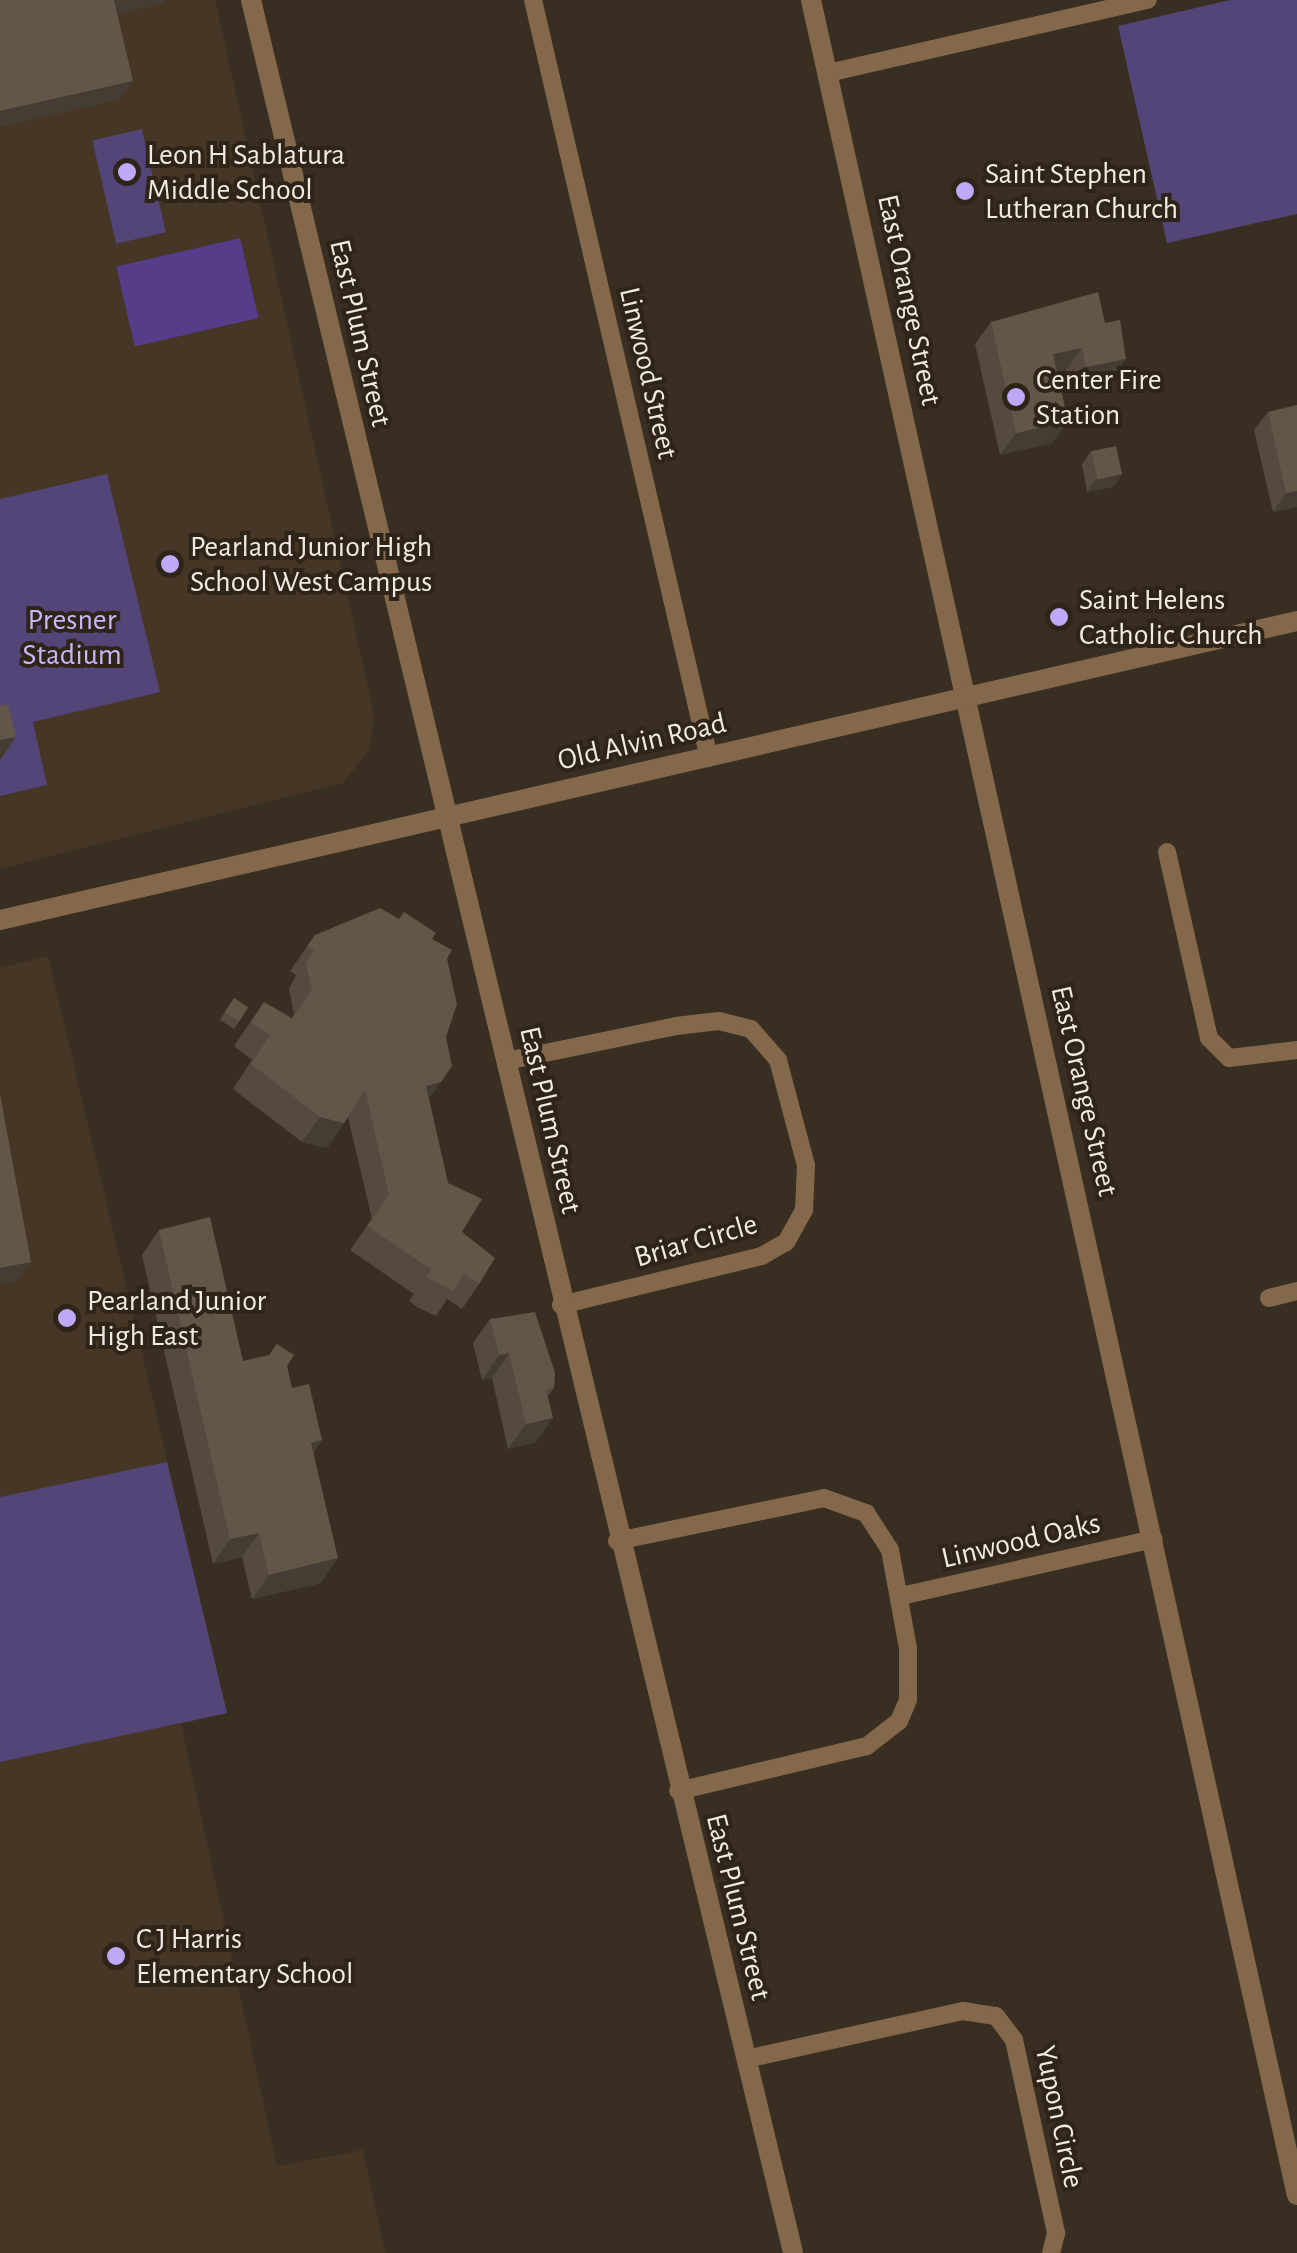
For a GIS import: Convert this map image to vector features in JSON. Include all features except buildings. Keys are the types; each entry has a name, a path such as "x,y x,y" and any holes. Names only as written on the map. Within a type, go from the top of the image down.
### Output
{"street":[{"name":"East Plum Street","path":"250,0 617,1541 793,2253"},
{"name":"Linwood Street","path":"534,0 709,758"},
{"name":"East Orange Street","path":"811,0 1297,2195"},
{"path":"828,73 1148,0"},
{"name":"Old Alvin Road","path":"0,920 1297,620"},
{"path":"1167,852 1209,1038 1229,1058 1297,1050"},
{"name":"Briar Circle","path":"506,1062 676,1026 718,1022 751,1029 778,1060 806,1165 804,1210 786,1242 774,1249 561,1305"},
{"path":"1269,1298 1297,1291"},
{"path":"617,1541 803,1498 843,1501 878,1527 901,1596 908,1700 885,1736 867,1746 678,1791"},
{"name":"Linwood Oaks","path":"901,1596 1154,1539"},
{"name":"Yupon Circle","path":"746,2059 963,2011 996,2016 1014,2040 1056,2234 1052,2253"}],"shaded area":[{"name":"Pearland Junior High School West Campus","path":"0,0 215,0 375,719 368,752 343,783 0,869"},
{"path":"240,238 258,318 135,346 116,267"},
{"path":"48,956 227,1713 181,1724 277,2166 363,2150 385,2253 0,2253 0,968"}],"green space":[{"path":"1230,0 1297,0 1297,214 1167,243 1118,26"},
{"path":"142,129 166,232 116,244 92,140"},
{"name":"Presner Stadium","path":"107,474 160,692 33,722 47,785 0,796 0,499"},
{"path":"167,1462 227,1713 0,1762 0,1497"}],"place":[{"name":"Leon H Sablatura Middle School","path":"127,172"},
{"name":"Saint Stephen Lutheran Church","path":"965,191"},
{"name":"Center Fire Station","path":"1016,397"},
{"name":"Pearland Junior High School West Campus","path":"170,564"},
{"name":"Saint Helens Catholic Church","path":"1059,617"},
{"name":"Pearland Junior High East","path":"67,1318"},
{"name":"C J Harris Elementary School","path":"116,1956"}]}
